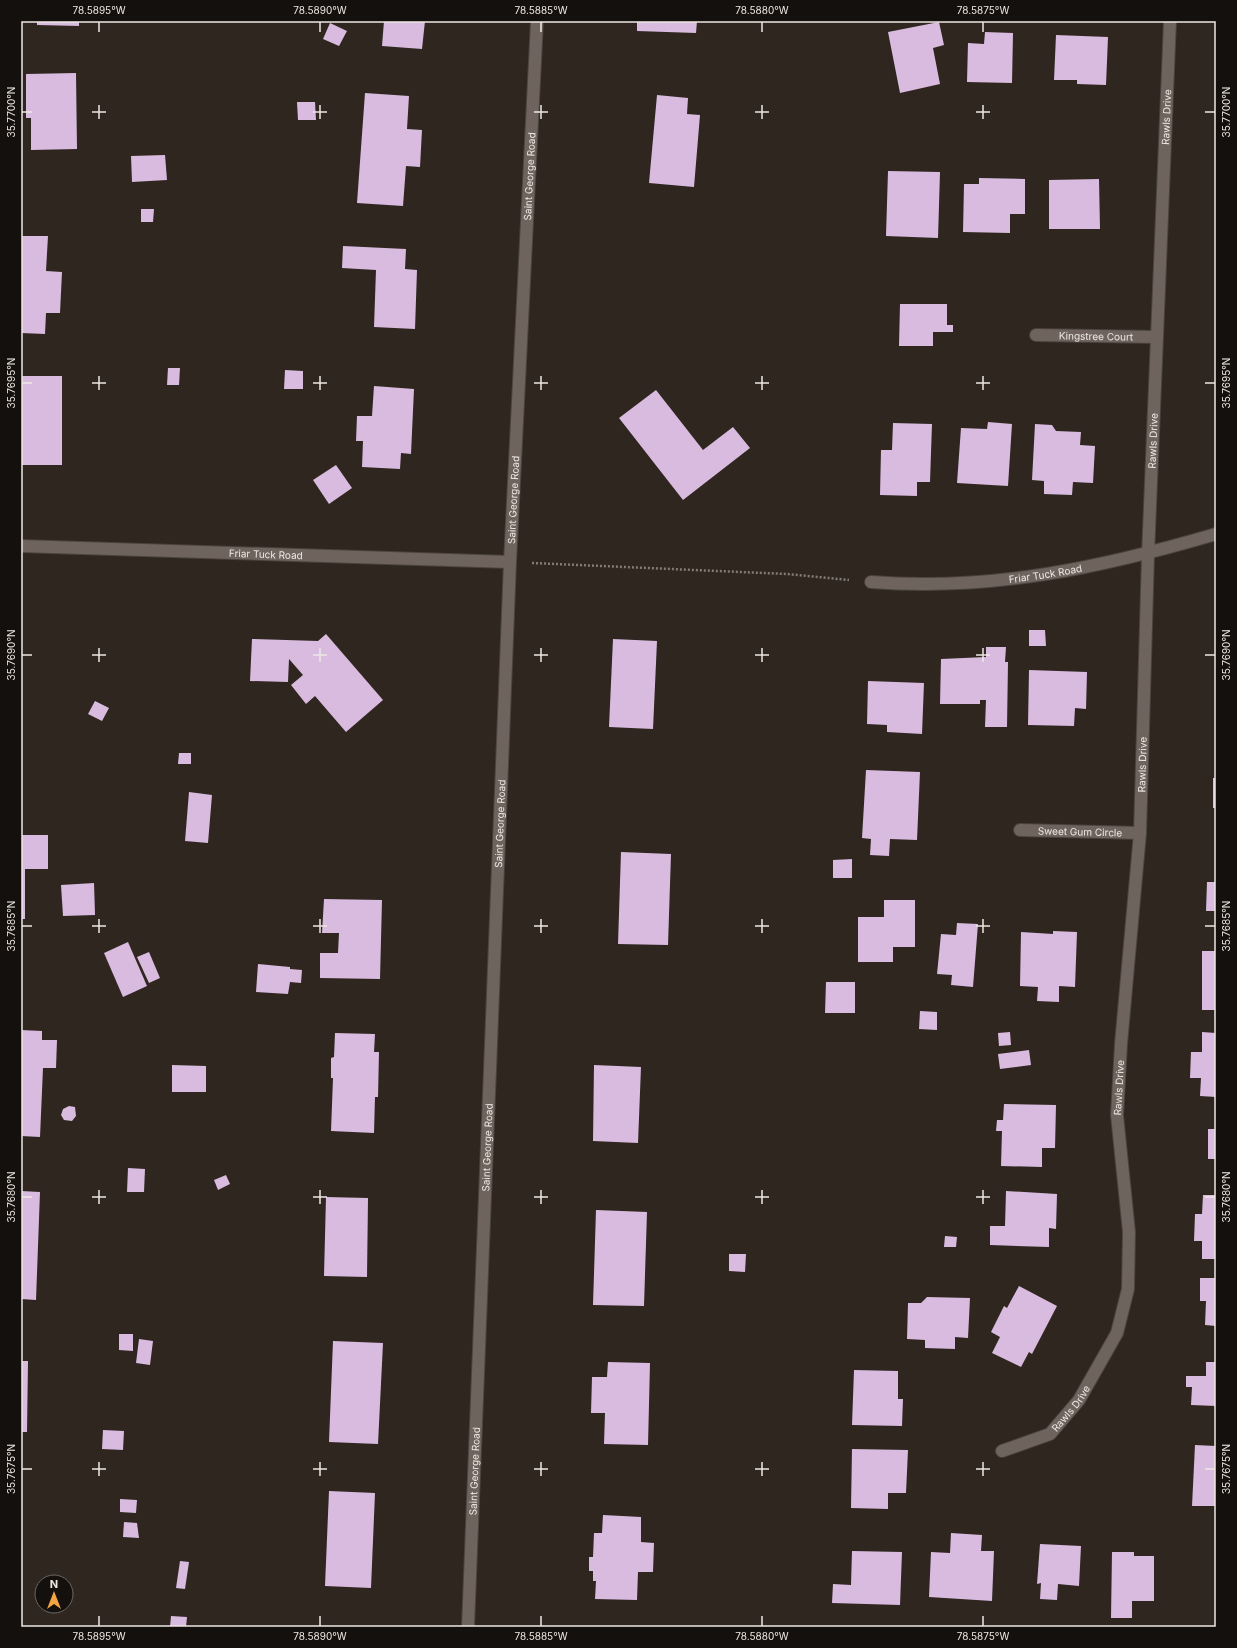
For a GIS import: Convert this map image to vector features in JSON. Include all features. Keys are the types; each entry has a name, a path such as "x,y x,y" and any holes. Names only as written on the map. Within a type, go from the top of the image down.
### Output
{"street":[{"name":"Saint George Road","path":"468,1627 510,562 537,21"},
{"name":"Rawls Drive","path":"1002,1451 1050,1434 1078,1400 1117,1333 1128,1289 1129,1232 1117,1115 1121,1044 1140,833 1156,337 1170,21"},
{"name":"Kingstree Court","path":"1036,335 1156,337"},
{"name":"Friar Tuck Road","path":"871,582 910,585 1018,580 1148,555 1216,534"},
{"name":"Friar Tuck Road","path":"21,546 510,562"},
{"name":"Sweet Gum Circle","path":"1020,830 1140,833"}],"path":[{"path":"510,562 787,574 871,582"}],"building":[{"path":"37,21 79,21 79,26 37,25"},
{"path":"384,21 425,21 422,49 382,46"},
{"path":"637,21 697,21 696,33 637,31"},
{"path":"939,22 944,45 933,48 940,84 900,93 888,32"},
{"path":"330,23 347,31 339,46 323,39"},
{"path":"985,32 1013,33 1012,83 967,82 968,43 984,44"},
{"path":"1056,35 1108,37 1106,85 1077,84 1077,80 1054,80"},
{"path":"76,73 77,149 31,150 31,118 26,118 26,74"},
{"path":"365,93 409,96 407,129 422,130 420,167 406,166 403,206 357,203"},
{"path":"657,95 688,98 687,114 700,115 694,187 649,183"},
{"path":"297,102 315,102 316,120 298,120"},
{"path":"165,155 167,180 132,182 131,156"},
{"path":"888,171 940,172 938,238 886,236"},
{"path":"979,178 1025,179 1025,214 1010,214 1010,233 963,232 964,184 979,184"},
{"path":"1099,179 1100,229 1049,229 1049,180"},
{"path":"141,209 154,209 153,222 141,222"},
{"path":"21,236 48,236 46,271 62,272 60,313 46,313 45,334 21,333"},
{"path":"343,246 406,249 405,269 417,270 415,329 374,327 376,270 342,268"},
{"path":"900,304 947,304 947,325 953,325 953,332 933,332 933,346 899,346"},
{"path":"168,368 180,368 179,385 167,385"},
{"path":"285,370 303,371 303,389 284,389"},
{"path":"21,376 62,376 62,465 21,465"},
{"path":"374,386 414,389 411,454 401,453 400,469 362,467 363,441 356,441 357,416 372,416"},
{"path":"656,390 703,450 733,427 750,448 683,500 619,418"},
{"path":"988,422 1012,424 1008,486 957,483 961,428 987,429"},
{"path":"893,423 932,424 930,482 917,482 917,496 880,495 881,450 892,450"},
{"path":"1035,424 1052,425 1056,431 1081,432 1080,445 1095,446 1093,483 1073,482 1072,495 1044,494 1044,481 1032,480"},
{"path":"336,465 352,488 329,504 313,480"},
{"path":"1029,630 1045,630 1046,646 1029,646"},
{"path":"326,634 383,700 346,732 315,696 306,704 291,685 303,675 289,659 288,682 250,681 252,639 318,641"},
{"path":"613,639 657,641 653,729 609,727"},
{"path":"986,647 1006,647 1005,662 1008,662 1007,727 985,727 986,700 980,700 980,704 940,704 941,659 986,657"},
{"path":"1029,670 1087,672 1086,709 1075,708 1074,726 1028,725"},
{"path":"868,681 924,683 922,734 887,732 887,725 867,724"},
{"path":"95,701 109,708 102,721 88,714"},
{"path":"179,753 191,753 191,764 178,764"},
{"path":"866,770 920,772 917,840 890,839 889,856 870,855 871,839 862,838"},
{"path":"1213,778 1216,778 1216,808 1213,808"},
{"path":"189,792 212,795 208,843 185,841"},
{"path":"21,835 48,835 48,869 25,869 25,919 21,919"},
{"path":"621,852 671,854 668,945 618,944"},
{"path":"852,859 852,878 833,878 833,860"},
{"path":"1207,882 1216,882 1216,911 1206,911"},
{"path":"94,883 95,915 63,916 61,885"},
{"path":"324,899 382,900 380,979 320,978 320,953 338,953 339,933 322,933"},
{"path":"884,900 915,900 915,947 893,947 893,962 858,962 858,917 884,917"},
{"path":"957,923 978,924 973,987 951,985 952,975 937,974 941,934 956,935"},
{"path":"1053,931 1077,932 1075,987 1059,986 1059,1002 1037,1001 1038,987 1020,986 1021,932 1053,934"},
{"path":"128,942 147,986 123,997 104,953"},
{"path":"1202,951 1216,951 1216,1010 1202,1010"},
{"path":"149,952 160,978 149,983 137,957"},
{"path":"258,964 290,967 290,969 302,970 301,983 290,982 288,994 256,992"},
{"path":"826,982 855,982 855,1013 825,1013"},
{"path":"920,1011 937,1012 937,1030 919,1029"},
{"path":"21,1030 42,1031 42,1040 57,1040 56,1068 43,1068 40,1137 21,1136"},
{"path":"1010,1032 1011,1045 999,1046 998,1033"},
{"path":"1202,1032 1216,1033 1216,1097 1200,1096 1201,1078 1190,1078 1191,1052 1202,1052"},
{"path":"335,1033 375,1034 374,1052 379,1052 378,1097 375,1097 374,1133 331,1131 333,1078 331,1078 331,1058 334,1057"},
{"path":"1029,1050 1031,1065 1000,1069 998,1054"},
{"path":"172,1065 206,1066 206,1092 172,1092"},
{"path":"594,1065 641,1067 638,1143 593,1141"},
{"path":"1004,1104 1056,1105 1055,1148 1042,1148 1042,1167 1001,1166 1002,1131 996,1131 997,1120 1003,1120"},
{"path":"69,1106 75,1107 76,1116 72,1121 64,1120 61,1115 63,1109"},
{"path":"1208,1129 1216,1129 1216,1159 1208,1159"},
{"path":"128,1168 145,1169 144,1192 127,1192"},
{"path":"226,1175 230,1184 218,1190 214,1180"},
{"path":"21,1191 40,1192 36,1300 21,1299"},
{"path":"1006,1191 1057,1194 1056,1229 1049,1228 1049,1247 990,1245 990,1226 1005,1226"},
{"path":"1203,1195 1216,1195 1216,1259 1202,1259 1202,1241 1194,1241 1195,1214 1202,1214"},
{"path":"326,1197 368,1198 367,1277 324,1276"},
{"path":"596,1210 647,1212 644,1306 593,1305"},
{"path":"945,1236 957,1237 956,1247 944,1247"},
{"path":"729,1254 746,1254 745,1272 729,1271"},
{"path":"1200,1278 1216,1278 1216,1326 1205,1325 1206,1301 1200,1301"},
{"path":"1019,1286 1057,1306 1032,1354 1029,1352 1021,1367 992,1353 1000,1337 991,1332 1004,1306 1007,1308"},
{"path":"927,1297 970,1298 968,1338 955,1337 955,1349 925,1348 925,1340 907,1339 908,1303 921,1303"},
{"path":"119,1334 133,1334 133,1351 119,1350"},
{"path":"139,1339 153,1341 150,1365 136,1363"},
{"path":"333,1341 383,1343 378,1444 329,1442"},
{"path":"21,1361 28,1361 27,1432 21,1432"},
{"path":"608,1362 650,1363 648,1445 604,1444 605,1413 591,1413 592,1377 607,1377"},
{"path":"1206,1362 1216,1362 1216,1406 1191,1405 1192,1387 1186,1387 1186,1376 1206,1376"},
{"path":"854,1370 898,1371 898,1399 903,1399 902,1426 852,1425"},
{"path":"103,1430 124,1431 123,1450 102,1449"},
{"path":"1195,1445 1216,1446 1216,1506 1192,1506"},
{"path":"852,1449 908,1450 906,1493 888,1493 888,1509 851,1508"},
{"path":"329,1491 375,1493 371,1588 325,1586"},
{"path":"120,1499 137,1500 136,1513 120,1512"},
{"path":"603,1515 641,1517 641,1542 654,1543 653,1572 638,1572 637,1600 595,1599 596,1581 593,1581 593,1571 589,1571 589,1557 593,1557 594,1533 602,1533"},
{"path":"124,1522 137,1523 139,1538 123,1537"},
{"path":"951,1533 982,1535 981,1551 994,1551 992,1601 929,1597 931,1552 950,1553"},
{"path":"1040,1544 1081,1546 1079,1586 1058,1584 1057,1600 1040,1599 1041,1583 1037,1584"},
{"path":"852,1551 902,1552 900,1605 832,1603 833,1584 851,1585"},
{"path":"1112,1552 1134,1552 1134,1556 1154,1556 1154,1601 1132,1601 1132,1618 1111,1618"},
{"path":"180,1561 189,1562 185,1589 176,1588"},
{"path":"171,1616 187,1617 186,1627 170,1627"}]}
